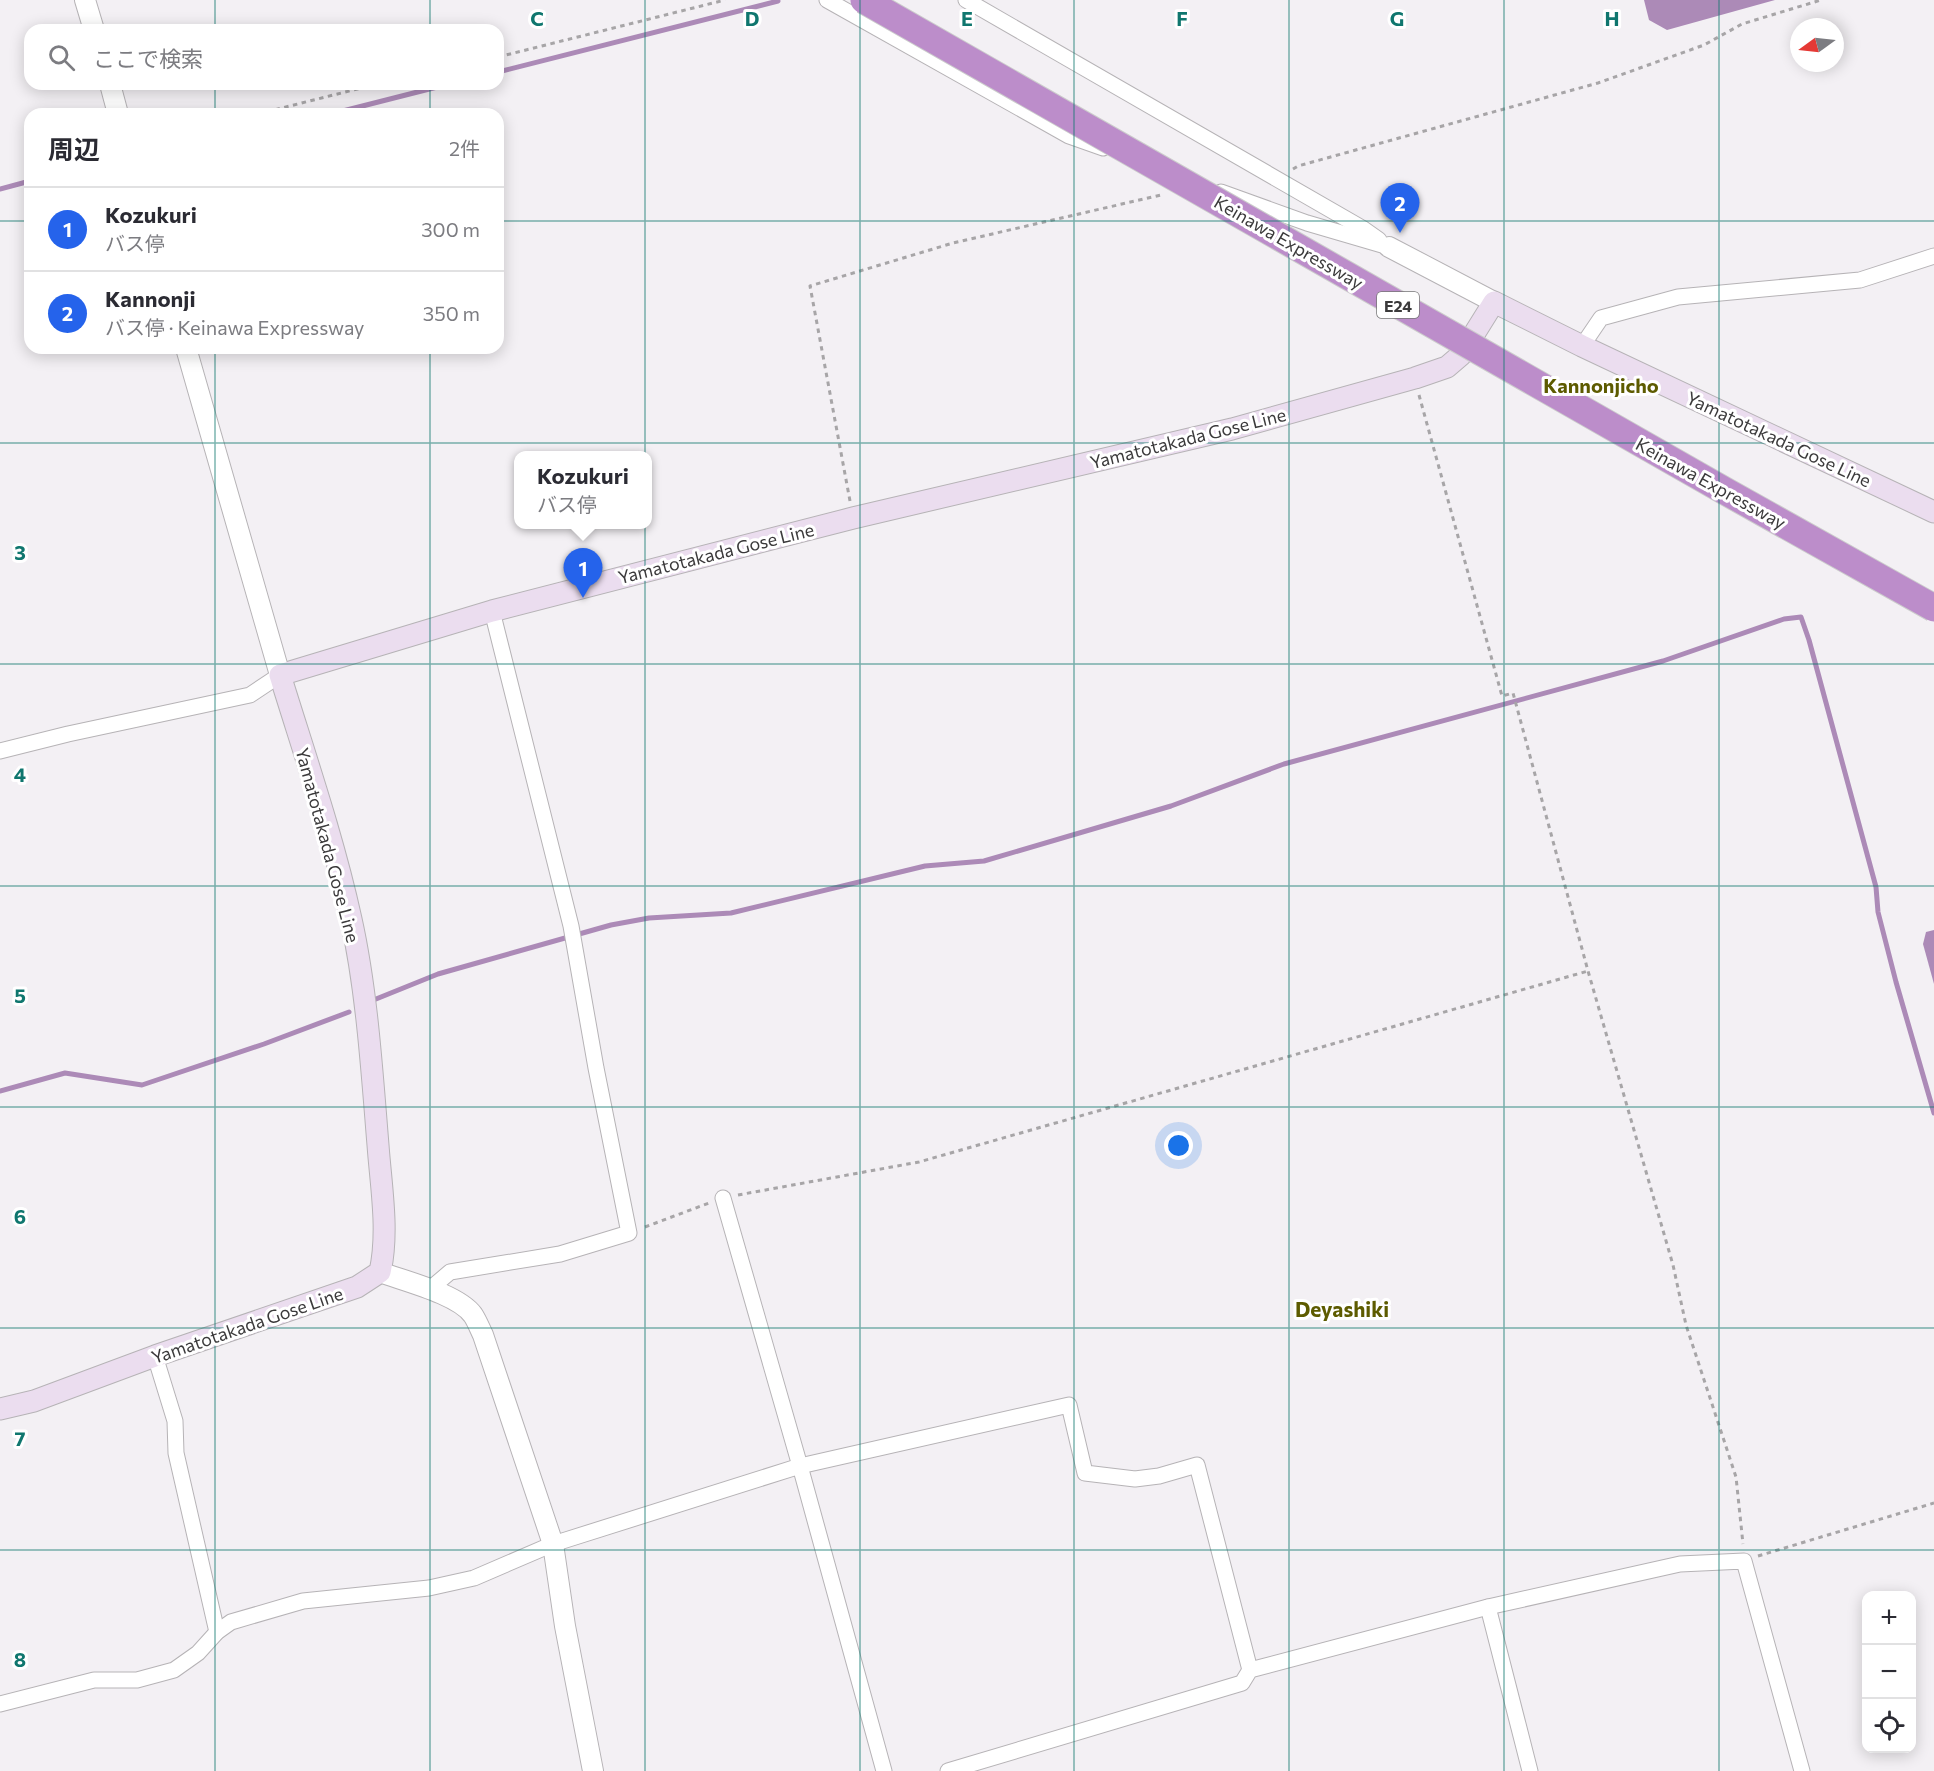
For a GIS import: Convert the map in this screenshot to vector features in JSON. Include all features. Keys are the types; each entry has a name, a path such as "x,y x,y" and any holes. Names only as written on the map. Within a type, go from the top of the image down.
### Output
{"highway":[{"name":"Keinawa Expressway","path":"864,0 1934,608"}],"main road":[{"name":"Yamatotakada Gose Line","path":"0,1409 34,1401 155,1356 357,1287 380,1272 384,1253 384,1233 376,1119 363,992 352,920 280,675 492,611 853,518 1232,429 1415,378 1447,367 1461,355 1494,302 1582,346 1934,512"}],"street":[{"path":"85,0 92,24"},
{"path":"826,0 1069,136 1307,223 1389,247"},
{"path":"966,0 1277,178 1362,228 1389,247 1494,302"},
{"path":"112,90 116,108"},
{"path":"1582,346 1601,318 1678,297 1860,280 1934,256"},
{"path":"0,751 250,695 280,675 188,354"},
{"path":"430,1289 450,1272 560,1254 629,1233 571,926 492,611"},
{"path":"723,1198 884,1771"},
{"path":"380,1272 430,1289 459,1303 472,1313 483,1335 553,1544 565,1626 593,1771"},
{"path":"155,1356 176,1421 176,1453 217,1632"},
{"path":"0,1704 94,1680 137,1680 174,1670 198,1653 217,1632 231,1622 303,1601 429,1588 474,1578 553,1544 800,1466 1069,1405 1085,1473 1135,1479 1159,1476 1197,1465 1250,1670"},
{"path":"948,1771 1242,1683 1250,1670 1488,1607 1680,1564 1744,1560 1802,1771"},
{"path":"1488,1607 1530,1771"}],"path":[{"path":"504,55 725,0"},
{"path":"1277,178 1298,166 1598,83 1704,45 1742,24 1821,0"},
{"path":"282,108 353,90"},
{"path":"853,518 810,286 953,243 1151,198 1167,192"},
{"path":"1415,378 1502,696 1513,693 1588,971 1673,1265 1686,1325 1736,1477 1744,1560 1934,1503"},
{"path":"629,1233 723,1198 919,1162 1588,971"}],"shaded area":[{"path":"1644,0 1775,0 1667,30 1649,20"},
{"path":"1934,930 1934,984 1923,944 1926,932"}],"waterway":[{"path":"504,70 778,1"},
{"path":"355,108 425,90"},
{"path":"0,189 24,183"},
{"path":"376,999 438,974 611,925 649,918 731,913 925,866 984,861 1171,806 1284,764 1663,661 1784,619 1801,617 1876,887 1878,912 1896,982 1934,1113"},
{"path":"0,1091 65,1073 142,1085 264,1044 349,1012"}],"place":[{"name":"Kannonji","path":"1400,233"},
{"name":"Kozukuri","path":"583,598"}],"district":[{"name":"Kannonjicho","path":"1601,385"},
{"name":"Deyashiki","path":"1342,1308"}]}
